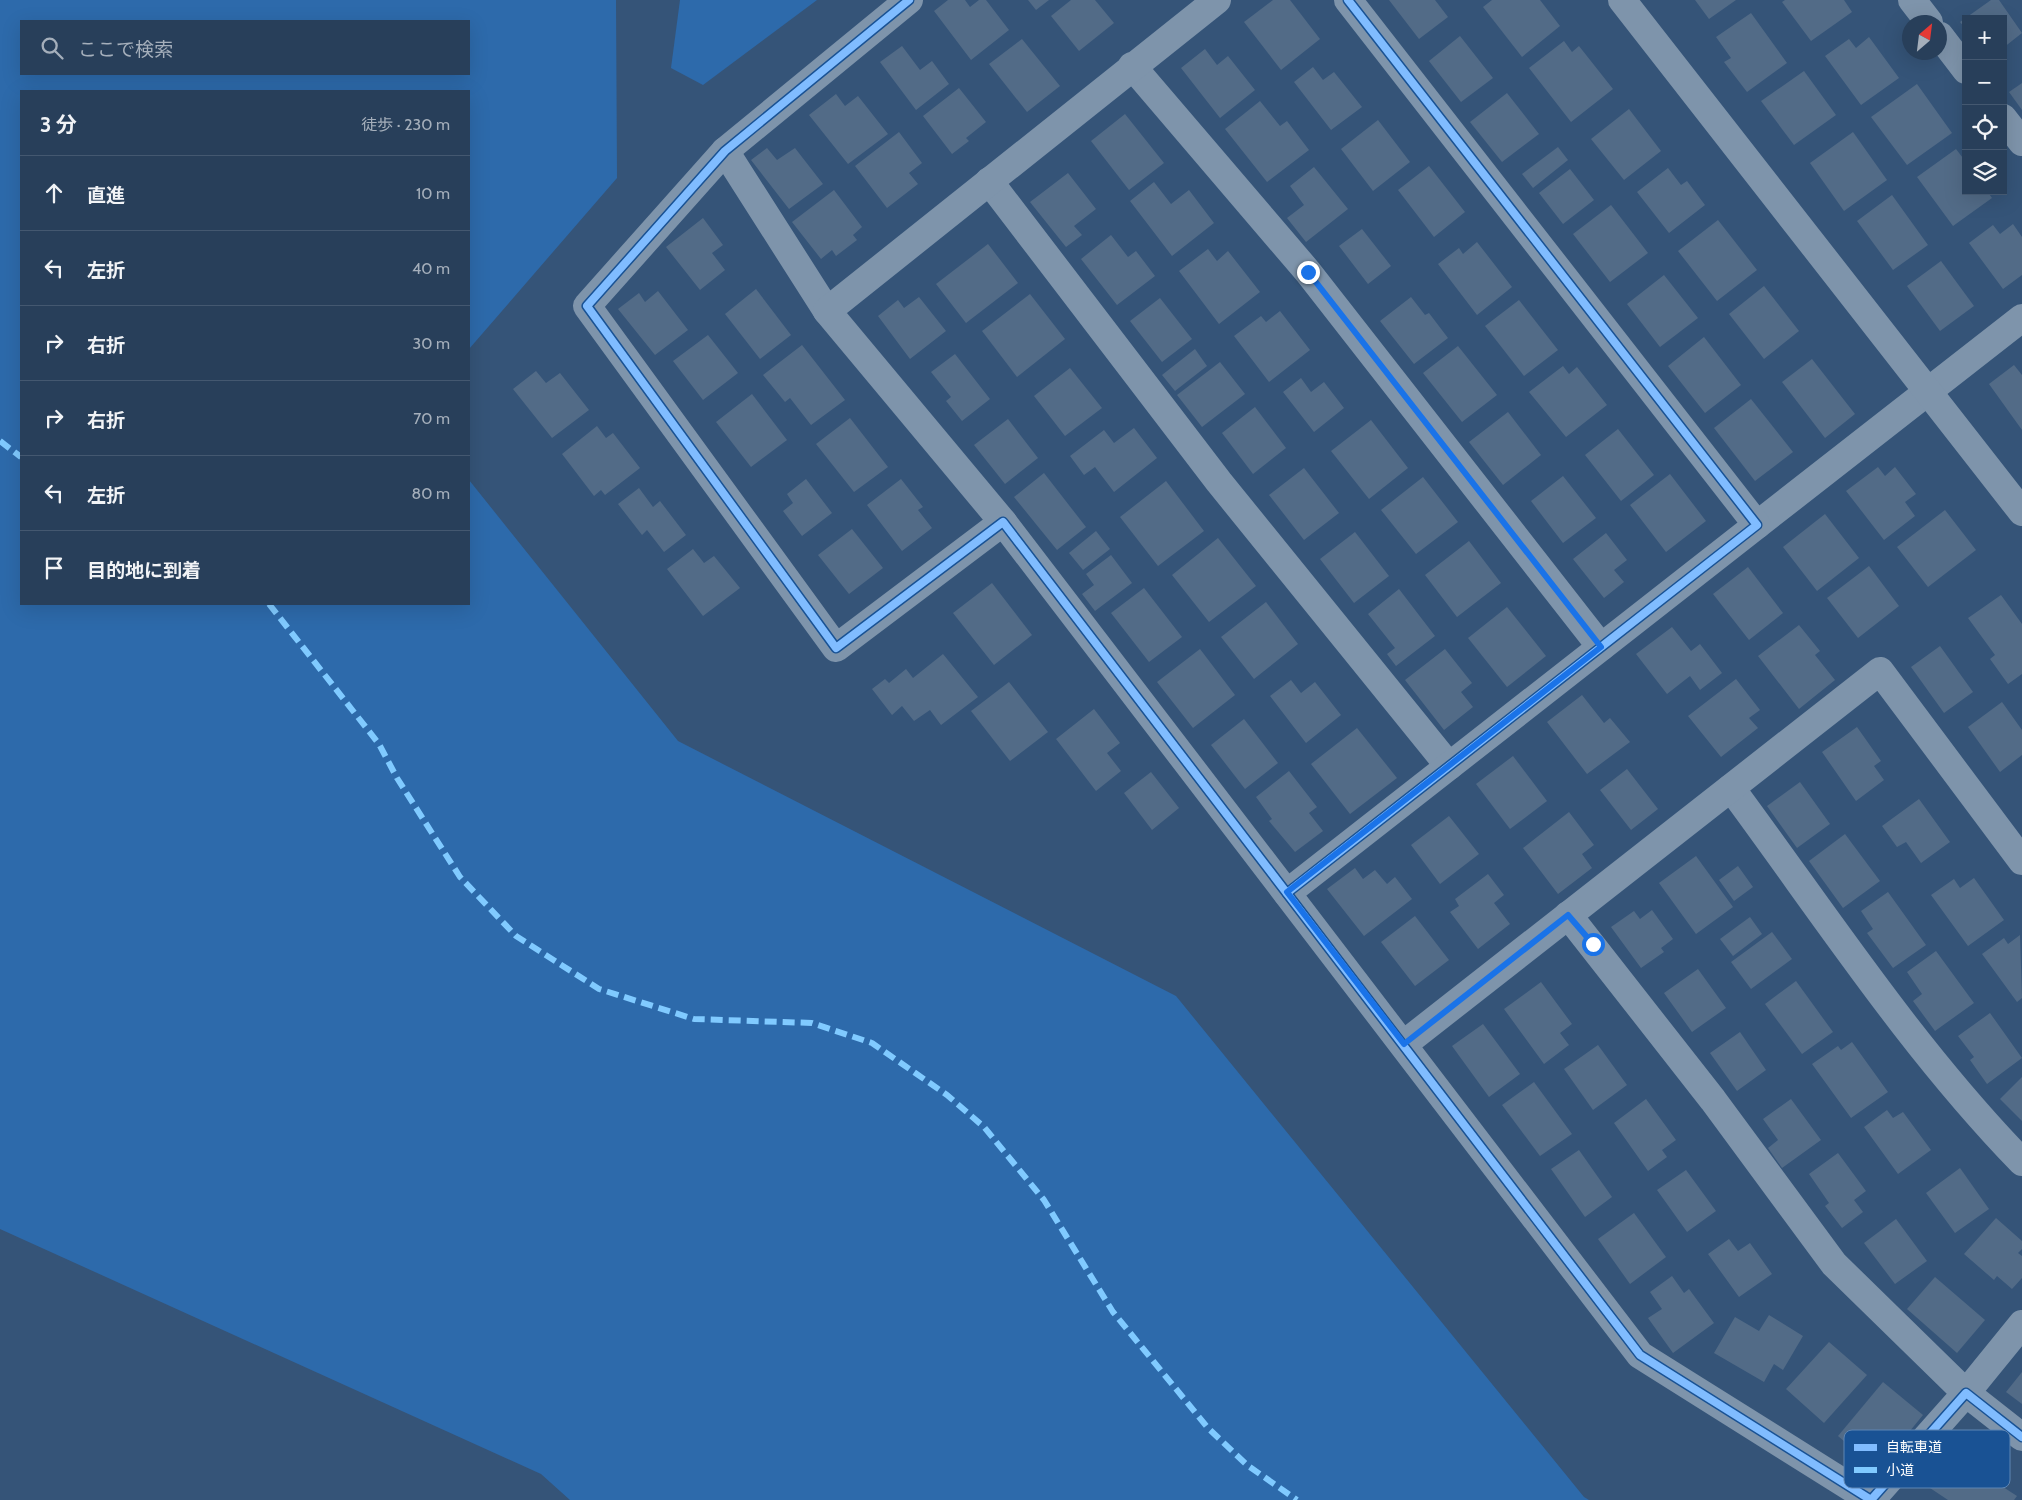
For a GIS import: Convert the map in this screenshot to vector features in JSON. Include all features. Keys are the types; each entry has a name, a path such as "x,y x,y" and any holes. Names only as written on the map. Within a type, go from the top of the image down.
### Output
{"street":[{"path":"909,0 725,151 587,306 836,648 1004,522"},
{"path":"827,312 1132,66 1217,0"},
{"path":"1348,0 1757,525"},
{"path":"1622,0 1926,392 2022,512"},
{"path":"1912,0 1924,15"},
{"path":"1947,45 1962,65"},
{"path":"1132,66 1308,272 1601,647"},
{"path":"2007,123 2022,142"},
{"path":"725,151 827,312 1004,522 1640,1355 1844,1483"},
{"path":"989,181 1219,482 1448,766"},
{"path":"1287,892 2022,318"},
{"path":"1404,1044 1880,671 2022,860"},
{"path":"1731,788 1917,1040 1981,1120 2022,1162"},
{"path":"1568,915 1713,1100 1834,1264 1966,1393 2022,1437"},
{"path":"1933,1430 2022,1324"},
{"path":"1852,1488 1871,1500 1882,1488"}],"shaded area":[{"path":"0,0 616,0 617,178 470,348 470,90 20,90 20,605 470,605 470,481 678,741 1176,996 1584,1497 1589,1500 570,1500 541,1474 0,1229"},
{"path":"680,0 817,0 703,85 671,68"}],"building":[{"path":"948,0 965,0 970,7 979,0 986,0 1009,30 971,60 934,11"},
{"path":"1028,0 1049,0 1036,10"},
{"path":"1071,0 1095,0 1114,23 1079,51 1051,16"},
{"path":"1273,0 1290,0 1320,39 1281,70 1244,22"},
{"path":"1389,0 1435,0 1448,17 1419,39"},
{"path":"1492,0 1540,0 1560,26 1522,57 1483,7"},
{"path":"1695,0 1736,0 1709,19"},
{"path":"1785,0 1844,0 1852,12 1811,41 1782,2"},
{"path":"1991,0 1999,0 2022,33 2007,45 2007,15 1970,15"},
{"path":"1751,13 1787,63 1747,92 1724,62 1731,58 1716,37"},
{"path":"1460,36 1493,78 1461,102 1429,61"},
{"path":"1869,37 1899,78 1861,105 1825,56 1849,39 1856,48"},
{"path":"1022,39 1060,86 1027,112 989,64"},
{"path":"1564,41 1572,52 1579,46 1613,89 1571,122 1529,68"},
{"path":"902,46 920,70 932,61 949,84 916,110 880,62"},
{"path":"1205,49 1217,65 1228,56 1255,90 1220,118 1181,68"},
{"path":"1313,67 1323,80 1334,72 1362,107 1331,130 1294,82"},
{"path":"1804,71 1836,115 1794,145 1761,101"},
{"path":"2022,83 2022,110 2009,92"},
{"path":"1917,84 1952,133 1907,165 1871,117"},
{"path":"959,88 986,122 966,138 969,141 952,154 923,116"},
{"path":"1507,93 1539,134 1502,162 1470,122"},
{"path":"836,94 845,106 858,96 888,134 848,164 809,115"},
{"path":"1260,101 1280,126 1287,121 1309,150 1267,182 1225,129"},
{"path":"1629,109 1661,151 1624,180 1591,139"},
{"path":"1125,114 1164,163 1129,190 1091,141"},
{"path":"1378,120 1410,162 1373,191 1341,149"},
{"path":"899,132 922,163 909,173 918,184 887,208 855,166"},
{"path":"1853,132 1887,180 1844,211 1810,163"},
{"path":"1558,147 1568,160 1533,188 1522,174"},
{"path":"767,148 777,160 795,148 823,184 789,209 751,160"},
{"path":"1956,149 1962,157 1962,195 1990,195 1992,198 1953,226 1917,177"},
{"path":"1429,166 1465,212 1434,237 1398,190"},
{"path":"1314,167 1348,209 1306,242 1287,218 1304,205 1290,186"},
{"path":"1668,168 1681,185 1687,181 1705,205 1669,233 1637,192"},
{"path":"1570,169 1594,200 1563,224 1539,193"},
{"path":"1068,173 1096,209 1074,226 1082,235 1066,247 1030,202"},
{"path":"1154,182 1171,204 1189,190 1214,223 1172,256 1130,201"},
{"path":"834,190 862,227 853,235 857,240 836,256 832,250 821,259 792,222"},
{"path":"1892,195 1928,245 1893,270 1857,221"},
{"path":"1611,205 1648,253 1610,282 1573,234"},
{"path":"703,218 723,245 712,253 725,270 700,290 666,247"},
{"path":"1718,220 1757,270 1717,301 1678,251"},
{"path":"2013,224 2022,237 2022,275 2003,289 1969,243 1993,225 2000,234"},
{"path":"1362,229 1391,266 1368,284 1339,246"},
{"path":"1111,235 1128,257 1136,251 1155,276 1117,305 1081,259"},
{"path":"1477,242 1512,287 1477,315 1438,264 1459,248 1463,254"},
{"path":"988,244 1018,283 966,323 936,284"},
{"path":"1208,249 1217,261 1228,251 1260,292 1219,324 1179,271"},
{"path":"1941,261 1974,306 1940,331 1907,286"},
{"path":"1664,275 1698,318 1660,347 1627,304"},
{"path":"1764,286 1799,331 1764,359 1729,314"},
{"path":"756,289 791,335 760,359 725,314"},
{"path":"658,291 688,330 655,355 618,309 639,293 645,302"},
{"path":"1030,294 1065,339 1017,377 982,331"},
{"path":"919,297 946,331 910,359 878,316 898,300 904,308"},
{"path":"1411,297 1425,315 1429,313 1448,338 1414,364 1380,321"},
{"path":"1160,298 1192,339 1162,362 1130,321"},
{"path":"1519,300 1558,350 1524,376 1485,326"},
{"path":"1280,311 1310,350 1269,382 1234,336 1261,316 1266,322"},
{"path":"708,335 738,373 703,400 673,361"},
{"path":"1704,337 1741,385 1705,413 1668,366"},
{"path":"802,345 845,400 811,425 790,398 785,402 763,375"},
{"path":"1458,346 1497,395 1462,422 1423,373"},
{"path":"1195,349 1207,366 1175,391 1162,375"},
{"path":"955,354 990,399 962,421 946,401 951,397 931,372"},
{"path":"1812,359 1855,414 1825,438 1782,382"},
{"path":"1220,362 1245,394 1202,427 1177,395"},
{"path":"2014,365 2022,375 2022,430 1989,384"},
{"path":"1563,366 1569,374 1577,367 1607,405 1566,437 1529,392"},
{"path":"1070,368 1102,408 1065,436 1034,396"},
{"path":"536,371 546,383 560,373 589,410 552,438 513,389"},
{"path":"1301,378 1311,392 1324,382 1344,408 1314,432 1283,392"},
{"path":"752,394 787,440 751,467 716,422"},
{"path":"1751,399 1793,452 1755,481 1714,428"},
{"path":"1255,407 1286,448 1253,474 1222,433"},
{"path":"1508,412 1541,455 1503,485 1469,442"},
{"path":"850,418 888,467 854,492 816,444"},
{"path":"1008,419 1038,458 1005,484 974,445"},
{"path":"1371,420 1408,468 1369,499 1331,451"},
{"path":"597,426 606,438 613,433 640,468 605,495 601,490 594,496 562,454"},
{"path":"1134,428 1157,458 1114,492 1095,467 1084,475 1070,456 1104,430 1114,443"},
{"path":"1618,429 1654,475 1621,501 1585,455"},
{"path":"1878,467 1885,476 1895,467 1916,494 1905,502 1915,516 1884,540 1846,491"},
{"path":"1304,468 1339,513 1304,540 1269,495"},
{"path":"1044,473 1086,527 1057,550 1014,497"},
{"path":"1670,474 1706,521 1666,552 1630,505"},
{"path":"1563,476 1596,518 1563,543 1531,501"},
{"path":"1423,477 1458,522 1416,554 1381,510"},
{"path":"806,479 832,513 802,536 783,511 793,503 787,494"},
{"path":"901,479 923,507 918,510 932,528 902,551 867,505"},
{"path":"1166,481 1204,531 1158,566 1120,517"},
{"path":"639,488 653,507 660,501 686,535 664,552 647,530 642,535 618,504"},
{"path":"1945,510 1976,550 1928,587 1897,547"},
{"path":"1825,514 1859,558 1817,591 1783,547"},
{"path":"852,529 883,568 849,594 818,555"},
{"path":"1096,531 1110,549 1083,570 1069,553"},
{"path":"1355,532 1389,576 1354,603 1320,559"},
{"path":"1606,533 1627,560 1614,570 1624,582 1604,598 1573,559"},
{"path":"1218,538 1256,586 1209,622 1172,575"},
{"path":"1469,541 1501,583 1457,617 1425,575"},
{"path":"693,549 704,563 714,556 740,588 703,616 667,569"},
{"path":"1111,555 1132,583 1095,611 1082,594 1094,585 1086,574"},
{"path":"1869,566 1899,606 1858,638 1827,598"},
{"path":"1748,567 1783,613 1749,640 1713,594"},
{"path":"992,583 1032,635 994,665 953,613"},
{"path":"1144,588 1182,637 1149,662 1111,613"},
{"path":"1399,589 1435,636 1396,666 1387,654 1395,648 1368,614"},
{"path":"2001,595 2022,624 2022,674 2008,684 1990,659 1995,655 1968,618"},
{"path":"1266,602 1298,644 1254,679 1221,637"},
{"path":"1507,607 1546,656 1507,687 1468,638"},
{"path":"1799,625 1820,651 1815,655 1835,680 1799,709 1758,656"},
{"path":"1672,627 1691,651 1700,644 1722,673 1700,690 1690,676 1667,694 1636,654"},
{"path":"1940,646 1973,692 1944,713 1911,667"},
{"path":"1200,649 1235,695 1193,728 1157,682"},
{"path":"1445,649 1472,683 1461,692 1473,707 1444,730 1405,680"},
{"path":"943,654 978,697 941,725 930,710 914,721 902,706 892,715 872,689 885,679 889,683 906,669 913,678"},
{"path":"1736,679 1760,710 1749,718 1758,728 1721,757 1688,716"},
{"path":"1291,680 1301,693 1315,682 1341,715 1306,743 1270,696"},
{"path":"1009,682 1048,732 1010,761 971,711"},
{"path":"1582,695 1604,723 1610,718 1630,742 1587,774 1547,722"},
{"path":"2002,702 2022,730 2022,755 2000,772 1968,727"},
{"path":"1094,709 1120,743 1107,753 1121,771 1096,791 1056,739"},
{"path":"1244,719 1278,763 1245,789 1211,745"},
{"path":"1857,727 1881,761 1874,766 1884,780 1856,801 1822,752"},
{"path":"1357,728 1397,778 1350,814 1311,764"},
{"path":"1513,756 1547,801 1510,829 1476,784"},
{"path":"1627,769 1658,809 1631,830 1600,790"},
{"path":"1289,771 1317,807 1309,813 1323,831 1295,852 1269,821 1272,819 1256,797"},
{"path":"1151,772 1179,808 1152,830 1124,793"},
{"path":"1800,782 1830,824 1797,848 1767,806"},
{"path":"1919,799 1950,842 1921,863 1906,842 1897,847 1882,826"},
{"path":"1569,812 1594,845 1582,854 1592,868 1558,894 1523,848"},
{"path":"1449,816 1479,854 1440,884 1411,845"},
{"path":"1845,834 1880,881 1843,908 1809,861"},
{"path":"1696,856 1733,907 1696,934 1659,883"},
{"path":"1738,866 1753,887 1734,901 1719,880"},
{"path":"1355,868 1363,879 1375,870 1387,884 1395,877 1412,899 1364,936 1327,889"},
{"path":"1488,874 1504,895 1494,903 1510,924 1478,949 1450,912 1459,906 1455,899"},
{"path":"1974,878 2004,920 1968,946 1931,895 1954,879 1960,888"},
{"path":"1888,892 1926,945 1893,968 1867,933 1873,929 1861,911"},
{"path":"1652,910 1673,939 1661,948 1664,952 1641,968 1611,927 1634,911 1640,919"},
{"path":"1415,916 1449,960 1415,986 1381,942"},
{"path":"1750,917 1762,934 1733,956 1720,939"},
{"path":"1772,932 1792,959 1751,989 1731,962"},
{"path":"2020,935 2022,998 2017,1002 1982,954 2004,938 2008,944"},
{"path":"1936,951 1974,1003 1935,1031 1913,1001 1922,994 1907,972"},
{"path":"1698,969 1726,1008 1692,1032 1664,993"},
{"path":"1796,981 1833,1032 1802,1054 1765,1004"},
{"path":"1541,982 1572,1024 1560,1033 1569,1045 1544,1064 1504,1009"},
{"path":"1990,1013 2022,1058 1987,1084 1970,1060 1974,1057 1958,1036"},
{"path":"1483,1024 1520,1074 1489,1097 1452,1046"},
{"path":"1740,1032 1766,1070 1737,1091 1710,1053"},
{"path":"1852,1042 1888,1092 1851,1118 1812,1064 1838,1046 1841,1050"},
{"path":"1598,1045 1627,1085 1593,1110 1564,1069"},
{"path":"2022,1077 2022,1121 2000,1099"},
{"path":"1534,1082 1572,1134 1540,1156 1502,1105"},
{"path":"1646,1099 1676,1140 1662,1150 1667,1157 1648,1171 1614,1123"},
{"path":"1791,1099 1821,1140 1782,1168 1768,1148 1778,1140 1763,1119"},
{"path":"1887,1110 1893,1118 1903,1112 1931,1150 1898,1174 1864,1127"},
{"path":"1579,1150 1612,1197 1585,1217 1551,1169"},
{"path":"1838,1153 1866,1191 1854,1200 1863,1212 1842,1228 1825,1206 1829,1203 1809,1174"},
{"path":"1960,1168 1989,1209 1955,1233 1926,1193"},
{"path":"1686,1170 1716,1211 1687,1232 1657,1190"},
{"path":"1634,1213 1666,1257 1630,1284 1598,1239"},
{"path":"1996,1218 2022,1241 2022,1249 2018,1253 2022,1256 2022,1278 2012,1289 1997,1276 1994,1280 1964,1254"},
{"path":"1896,1219 1927,1261 1895,1284 1864,1243"},
{"path":"1729,1239 1738,1251 1750,1243 1772,1274 1739,1297 1708,1254"},
{"path":"1672,1276 1684,1293 1689,1289 1714,1323 1673,1353 1648,1318 1662,1309 1650,1292"},
{"path":"1935,1277 1985,1320 1957,1353 1907,1309"},
{"path":"1769,1315 1803,1336 1783,1370 1774,1364 1764,1382 1714,1353 1735,1317 1759,1331"},
{"path":"1829,1342 1867,1375 1824,1423 1786,1389"},
{"path":"2022,1372 2022,1404 2006,1392"},
{"path":"1883,1382 1923,1415 1911,1430 1844,1430 1844,1441 1838,1436"},
{"path":"1930,1488 2005,1488 2017,1496 2014,1500 1948,1500"}],"marked path":[{"path":"0,441 20,456"},
{"path":"270,605 379,744 397,778 460,877 516,936 599,989 694,1019 812,1023 872,1043 947,1095 984,1127 1044,1200 1113,1312 1208,1428 1247,1465 1297,1500"}],"cycle path":[{"path":"909,0 725,151 587,306 836,648 1003,522 1640,1355 1844,1483"},
{"path":"1287,893 1757,525 1348,0"},
{"path":"1933,1430 1966,1393 2022,1437"},
{"path":"1852,1488 1871,1500 1882,1488"}],"route":[{"path":"1308,272 1601,647 1287,892 1404,1044 1568,915 1593,944"}]}
